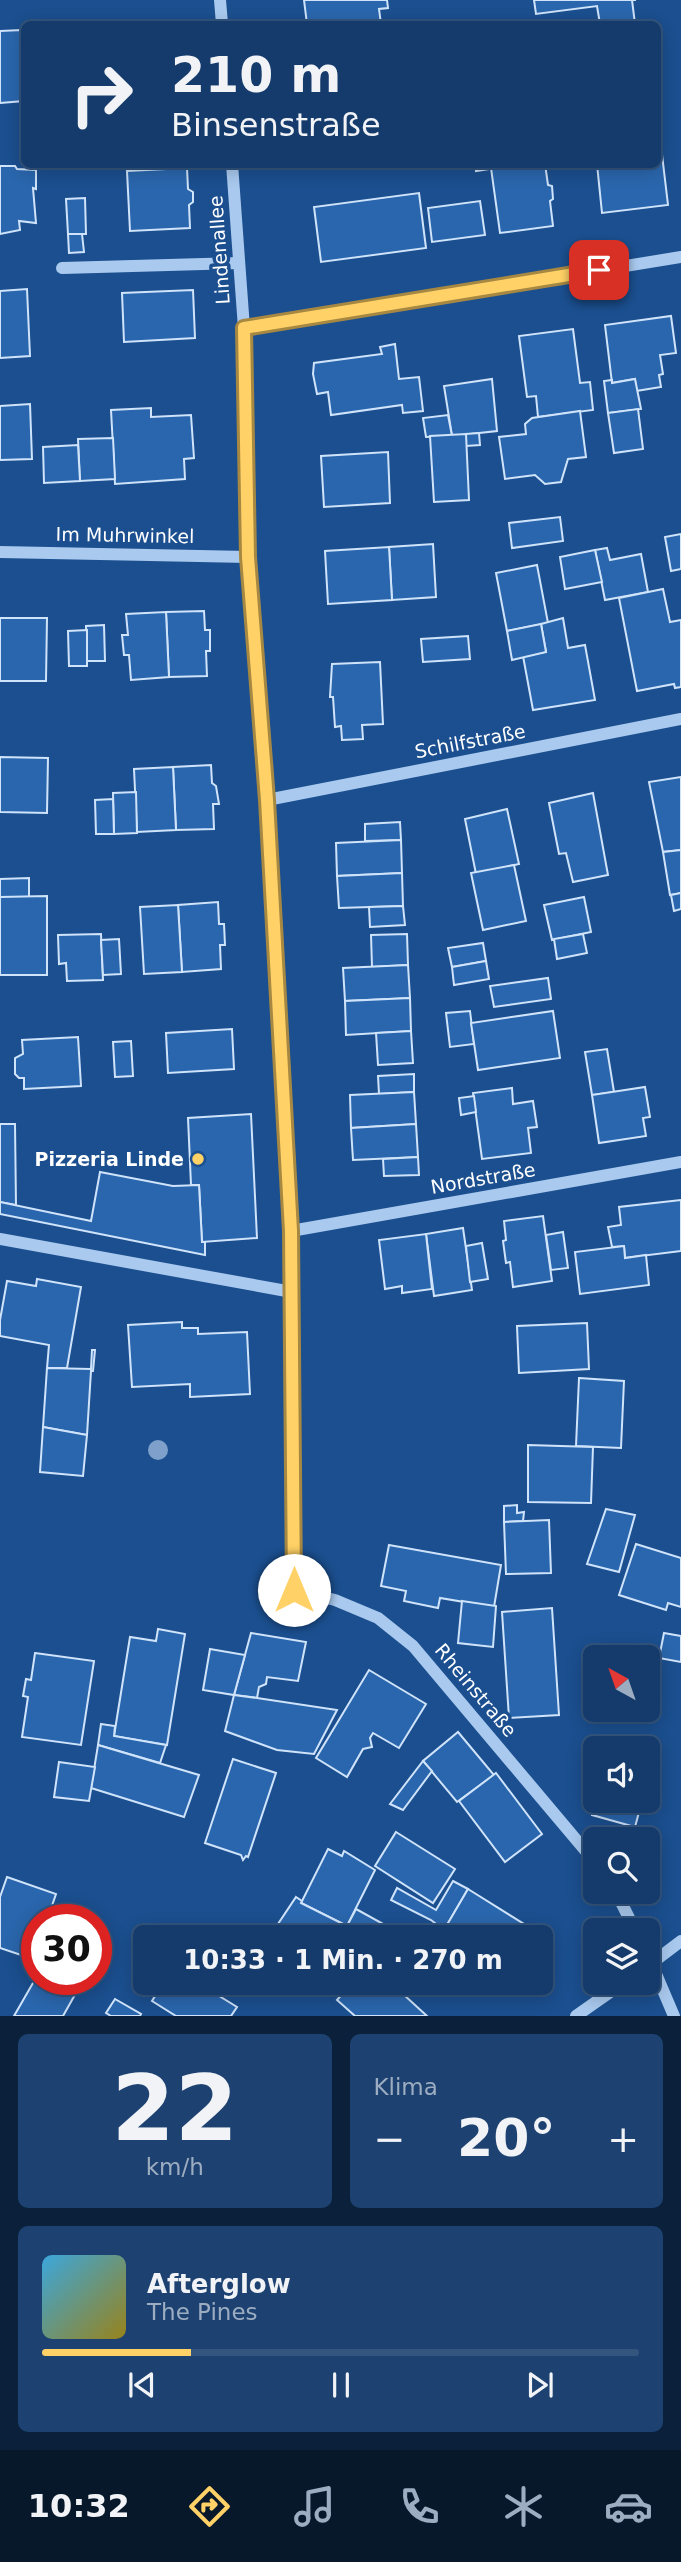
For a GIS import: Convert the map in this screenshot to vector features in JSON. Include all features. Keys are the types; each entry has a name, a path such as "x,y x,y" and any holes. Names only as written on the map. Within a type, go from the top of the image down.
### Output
{"street":[{"path":"220,0 222,21"},
{"name":"Lindenallee","path":"232,168 244,328 248,557 267,800 291,1231 294,1590"},
{"path":"244,328 681,257"},
{"path":"62,268 239,263"},
{"name":"Im Muhrwinkel","path":"0,552 248,557"},
{"name":"Schilfstraße","path":"267,800 681,719"},
{"name":"Nordstraße","path":"291,1231 681,1162"},
{"path":"0,1239 292,1292"},
{"name":"Rheinstraße","path":"294,1590 335,1600 378,1618 413,1646 444,1679 583,1847"},
{"path":"660,1954 681,1941"},
{"path":"660,1985 674,2016"},
{"path":"576,2016 606,1995"}],"building":[{"path":"304,0 387,0 388,8 379,9 381,21 307,21"},
{"path":"534,0 632,0 635,21 600,21 597,6 536,14"},
{"path":"21,30 21,101 0,103 0,31"},
{"path":"661,146 668,205 602,213 597,168 661,168"},
{"path":"0,166 36,170 36,189 33,188 36,223 19,221 20,230 0,234"},
{"path":"187,168 188,189 193,192 193,202 189,205 190,228 130,231 127,171"},
{"path":"491,168 546,168 548,185 552,186 553,199 550,201 553,226 500,233"},
{"path":"419,193 426,248 321,262 314,207"},
{"path":"85,198 86,234 68,234 66,199"},
{"path":"480,201 485,235 432,242 428,208"},
{"path":"68,234 82,234 84,252 69,253"},
{"path":"27,289 30,356 0,358 0,291"},
{"path":"193,290 195,338 124,342 122,293"},
{"path":"671,316 676,353 660,355 663,374 659,375 661,387 636,391 635,379 612,383 605,325"},
{"path":"573,329 580,383 590,382 593,410 538,417 536,396 527,397 519,336"},
{"path":"395,344 399,379 419,377 423,411 403,413 402,405 331,415 328,392 317,394 314,363 382,354 380,347"},
{"path":"492,379 497,431 452,436 444,386"},
{"path":"635,379 641,409 608,413 604,381 612,380 612,383"},
{"path":"30,404 32,459 0,460 0,406"},
{"path":"151,408 151,417 191,415 194,458 184,459 185,479 115,484 111,410"},
{"path":"638,409 643,449 614,453 608,413"},
{"path":"580,411 586,457 568,459 561,482 545,484 535,475 505,479 499,437 526,434 525,424 532,418"},
{"path":"448,415 452,436 426,437 423,418"},
{"path":"479,433 480,445 466,446 466,434"},
{"path":"466,434 469,500 434,502 430,436"},
{"path":"113,438 115,479 80,481 78,439"},
{"path":"78,445 80,481 44,483 43,447"},
{"path":"388,452 390,503 324,507 321,456"},
{"path":"560,517 563,541 512,548 509,523"},
{"path":"681,534 681,569 671,571 665,537"},
{"path":"433,544 436,597 392,600 389,547"},
{"path":"389,547 392,600 328,604 325,551"},
{"path":"607,548 610,560 641,554 648,592 605,600 595,550"},
{"path":"595,550 602,582 565,589 560,557"},
{"path":"537,565 548,623 507,631 496,573"},
{"path":"663,589 670,622 681,620 681,687 675,688 674,684 637,691 619,598"},
{"path":"204,611 205,630 210,630 210,651 206,651 207,676 169,677 166,612"},
{"path":"166,612 169,677 131,680 129,655 124,655 122,635 128,635 126,614"},
{"path":"0,618 47,618 46,681 0,681"},
{"path":"563,618 568,648 585,645 595,700 533,710 523,656 546,652 541,624"},
{"path":"541,624 546,652 512,660 507,631"},
{"path":"104,625 105,661 87,661 86,626"},
{"path":"87,630 87,666 69,666 68,631"},
{"path":"468,636 470,659 423,662 421,639"},
{"path":"380,662 383,724 362,725 363,739 342,740 341,726 335,727 333,697 330,697 332,664"},
{"path":"0,757 48,758 47,813 0,812"},
{"path":"211,765 212,783 216,786 219,804 213,804 214,829 176,830 173,767"},
{"path":"173,767 176,830 137,832 134,769"},
{"path":"681,777 681,850 663,852 649,782"},
{"path":"136,792 137,833 114,834 113,793"},
{"path":"593,793 608,875 573,882 566,853 559,854 549,803"},
{"path":"113,799 114,834 96,834 95,800"},
{"path":"507,809 519,864 476,874 465,819"},
{"path":"400,822 401,840 365,841 365,824"},
{"path":"401,840 402,873 337,876 336,843"},
{"path":"681,850 681,893 670,895 663,852"},
{"path":"514,865 526,921 483,930 471,873"},
{"path":"402,873 403,906 339,908 337,876"},
{"path":"29,878 29,897 0,897 0,879"},
{"path":"681,893 681,909 674,911 671,895"},
{"path":"47,896 47,975 0,975 0,897"},
{"path":"584,897 591,932 552,940 544,905"},
{"path":"218,902 219,924 224,924 225,945 220,945 221,969 182,972 178,905"},
{"path":"178,905 182,972 144,974 140,907"},
{"path":"403,906 405,925 370,927 369,907"},
{"path":"101,934 103,980 67,981 66,963 59,964 58,935"},
{"path":"407,934 408,965 372,967 371,935"},
{"path":"583,934 587,953 557,959 554,939"},
{"path":"119,939 121,974 103,975 101,940"},
{"path":"483,943 486,961 452,967 448,948"},
{"path":"486,961 489,979 454,985 452,967"},
{"path":"408,965 410,998 345,1001 343,968"},
{"path":"548,978 551,999 494,1007 490,986"},
{"path":"410,998 411,1031 346,1035 345,1001"},
{"path":"470,1011 474,1044 450,1047 446,1013"},
{"path":"553,1011 560,1058 478,1070 471,1023"},
{"path":"232,1029 234,1069 168,1073 166,1033"},
{"path":"411,1031 413,1063 378,1065 376,1033"},
{"path":"78,1037 81,1086 24,1089 24,1078 15,1074 15,1058 23,1054 22,1040"},
{"path":"131,1041 133,1076 115,1077 113,1042"},
{"path":"607,1049 614,1092 592,1095 585,1052"},
{"path":"414,1074 414,1092 379,1094 378,1076"},
{"path":"645,1087 650,1117 643,1118 646,1136 599,1143 592,1095"},
{"path":"512,1088 513,1104 533,1101 537,1127 528,1128 531,1153 482,1159 473,1093"},
{"path":"414,1092 416,1124 351,1128 350,1095"},
{"path":"474,1096 476,1112 461,1115 459,1098"},
{"path":"251,1114 257,1238 202,1242 199,1185 191,1185 188,1118"},
{"path":"0,1124 15,1124 16,1205 0,1202"},
{"path":"416,1124 418,1157 353,1160 351,1128"},
{"path":"418,1157 419,1175 384,1176 383,1159"},
{"path":"100,1172 173,1186 199,1185 205,1255 0,1214 0,1202 91,1221"},
{"path":"681,1200 681,1251 625,1258 624,1246 612,1247 608,1227 621,1225 619,1207"},
{"path":"543,1216 552,1281 513,1287 510,1262 506,1263 503,1241 506,1240 504,1221"},
{"path":"463,1228 472,1290 434,1296 426,1234"},
{"path":"563,1232 568,1268 551,1270 546,1235"},
{"path":"426,1234 432,1289 402,1293 402,1286 385,1289 379,1240"},
{"path":"482,1243 488,1279 470,1282 466,1246"},
{"path":"624,1246 625,1258 646,1255 649,1285 580,1294 575,1252"},
{"path":"37,1279 81,1287 67,1368 47,1368 49,1345 0,1336 7,1281 36,1286"},
{"path":"182,1322 182,1328 198,1328 198,1334 247,1332 250,1394 190,1397 190,1384 132,1387 128,1325"},
{"path":"587,1323 589,1369 519,1373 517,1326"},
{"path":"92,1350 95,1350 87,1435 43,1427 47,1368 91,1369"},
{"path":"579,1378 624,1381 621,1448 576,1446"},
{"path":"43,1427 87,1435 83,1476 40,1472"},
{"path":"528,1445 593,1447 591,1503 528,1502"},
{"path":"517,1505 517,1513 524,1512 523,1521 504,1522 504,1506"},
{"path":"606,1509 635,1515 619,1572 587,1564"},
{"path":"549,1520 551,1573 506,1574 504,1522"},
{"path":"636,1544 681,1558 681,1607 668,1603 666,1610 619,1595"},
{"path":"389,1545 501,1565 494,1607 440,1598 438,1608 404,1601 406,1591 381,1586"},
{"path":"462,1601 496,1606 493,1647 458,1643"},
{"path":"552,1608 559,1715 509,1718 502,1612"},
{"path":"158,1629 185,1634 167,1745 114,1736 130,1637 156,1641"},
{"path":"251,1633 306,1642 298,1681 267,1677 266,1684 259,1687 257,1698 234,1695"},
{"path":"664,1633 681,1636 681,1662 660,1658"},
{"path":"210,1649 245,1655 234,1695 203,1690"},
{"path":"35,1653 94,1661 81,1745 22,1737 28,1697 23,1696 26,1679 31,1680"},
{"path":"369,1670 426,1704 399,1748 373,1733 370,1738 372,1747 363,1749 347,1777 316,1758"},
{"path":"234,1695 337,1710 314,1754 277,1750 225,1731"},
{"path":"101,1724 115,1726 114,1736 166,1745 160,1763 98,1745"},
{"path":"458,1732 494,1775 457,1802 423,1761"},
{"path":"98,1745 199,1775 184,1817 91,1788"},
{"path":"233,1759 276,1773 248,1857 243,1860 241,1855 205,1843"},
{"path":"423,1761 432,1771 403,1810 390,1804"},
{"path":"59,1762 95,1767 89,1801 54,1797"},
{"path":"496,1773 542,1834 505,1862 459,1801"},
{"path":"593,1813 639,1813 635,1827"},
{"path":"396,1832 455,1869 433,1903 375,1866"},
{"path":"328,1849 342,1856 344,1851 375,1870 348,1925 301,1903"},
{"path":"7,1877 56,1894 53,1904 21,1904 21,1955 0,1948 0,1897"},
{"path":"453,1881 468,1889 447,1925 438,1925 391,1900 397,1888 436,1910"},
{"path":"468,1889 526,1925 447,1925"},
{"path":"296,1897 301,1903 345,1925 277,1925"},
{"path":"356,1909 385,1925 348,1925"},
{"path":"26,1995 75,1995 63,2016 14,2016"},
{"path":"156,1995 218,1995 237,2007 231,2016 176,2016 152,2001"},
{"path":"341,1995 404,1995 427,2016 355,2016 337,2000"},
{"path":"115,1999 141,2014 140,2016 111,2016 106,2013"}],"place":[{"name":"Pizzeria Linde","path":"198,1159"}],"route":[{"path":"294,1590 291,1231 267,800 248,557 244,328 599,270"}]}
